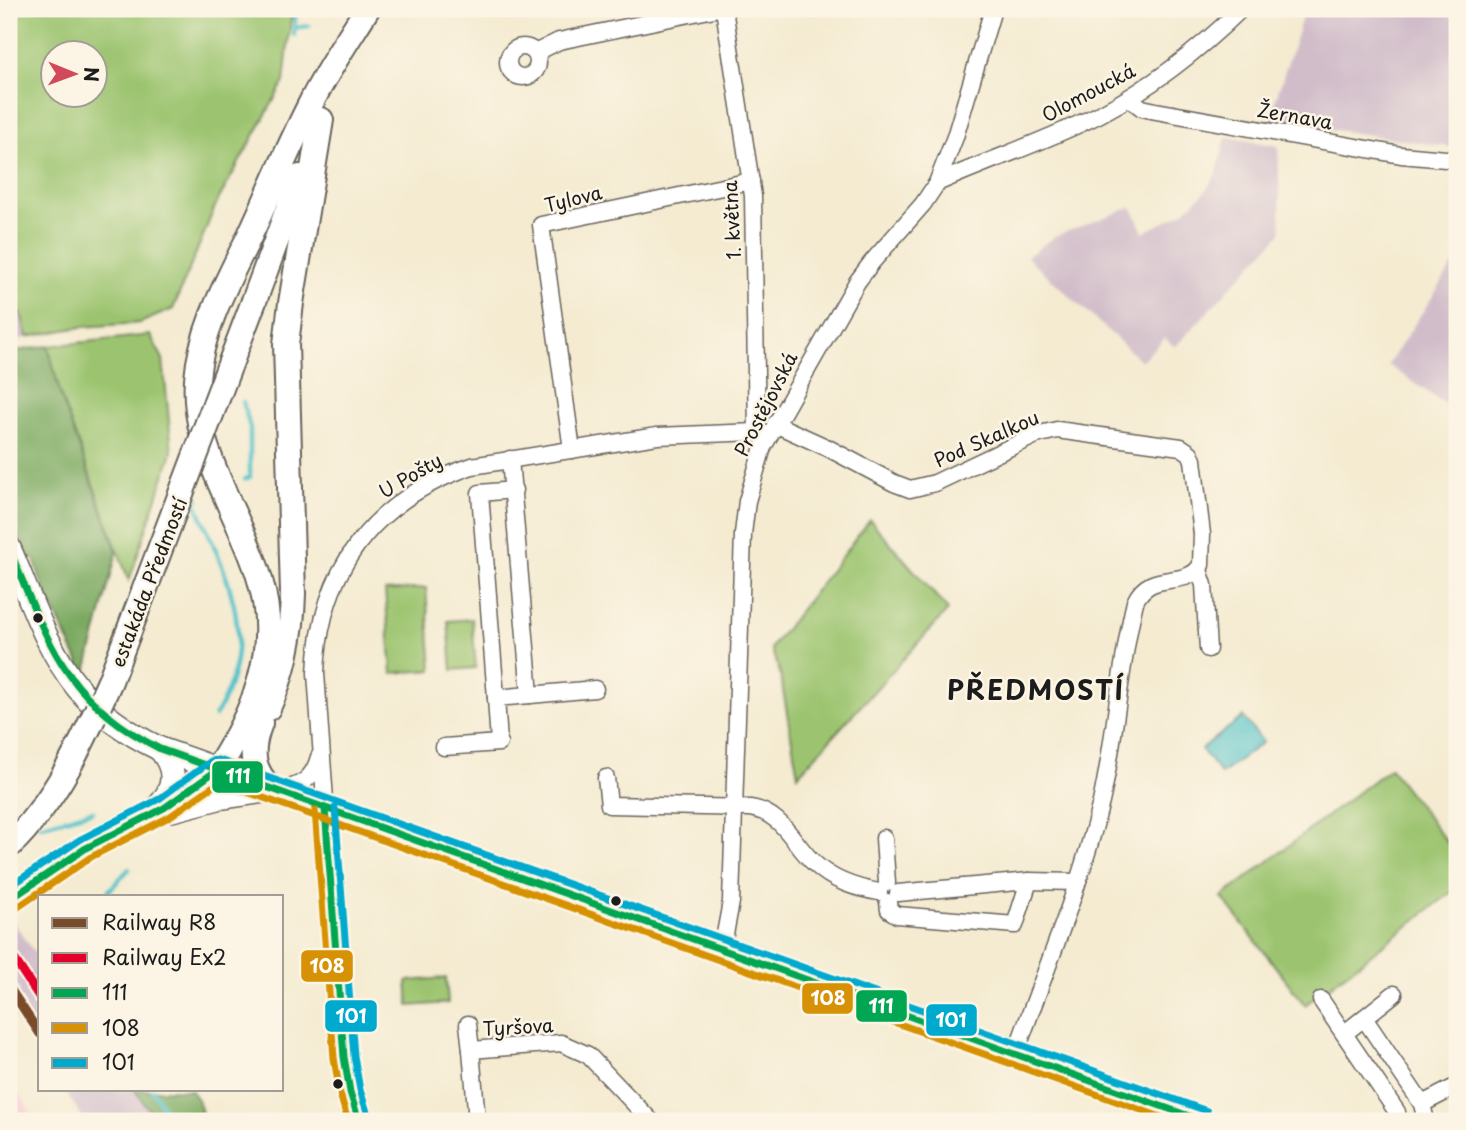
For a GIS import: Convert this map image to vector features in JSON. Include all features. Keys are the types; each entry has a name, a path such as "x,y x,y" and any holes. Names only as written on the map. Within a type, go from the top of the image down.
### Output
{"main road":[{"path":"273,790 261,779 253,762 254,741 278,682 291,632 293,594 286,344 290,303 321,120 367,9"},
{"path":"217,770 240,734 259,690 268,633 261,581 202,435 197,393 201,356 219,301 309,106 367,9"},
{"name":"estakáda Předmostí","path":"9,846 23,832 57,786 85,736 105,692 321,120"},
{"path":"9,548 47,636 76,686 103,715 160,749 1203,1121"},
{"path":"149,817 217,770 239,751 260,723"},
{"path":"149,817 168,796 173,784 171,767 160,749"},
{"path":"9,901 95,842 149,817 218,798 273,790"}],"street":[{"path":"535,53 559,41 714,9"},
{"name":"1. května","path":"724,9 751,181 767,430"},
{"name":"Prostějovská","path":"722,950 731,902 744,517 755,467 767,430 864,273 923,204 937,183 955,137 993,9"},
{"name":"Olomoucká","path":"937,183 1069,129 1129,97 1184,60 1241,9"},
{"name":"Žernava","path":"1129,97 1142,108 1156,111 1390,154 1457,160"},
{"name":"Tylova","path":"572,450 541,225 751,181"},
{"name":"U Pošty","path":"359,1121 344,1062 316,673 320,629 327,601 350,552 366,532 402,499 426,485 472,466 667,435 767,430"},
{"name":"Pod Skalkou","path":"767,430 828,448 910,489 935,483 1050,431 1076,431 1181,447 1190,453 1195,468 1203,552 1199,570 1204,585 1208,649"},
{"path":"510,459 530,695"},
{"path":"444,747 499,743 480,493 514,490"},
{"path":"1015,1055 1077,882 1104,787 1135,602 1149,585 1160,580 1188,577 1199,570"},
{"path":"496,698 595,689"},
{"path":"273,790 297,787 308,780 317,765 321,741"},
{"path":"606,778 609,805 755,808 768,813 824,872 851,886 888,892 1029,881 1077,882"},
{"path":"884,838 889,910 897,915 1015,925 1029,881"},
{"path":"1345,1033 1394,994"},
{"path":"1321,1000 1397,1112"},
{"path":"1364,1018 1422,1104 1426,1121"},
{"path":"468,1024 471,1050"},
{"name":"Tyršova","path":"477,1121 471,1050 561,1043 588,1055 651,1121"},
{"path":"1422,1104 1457,1086"}],"shaded area":[{"path":"1305,9 1457,9 1457,148 1269,120"},
{"path":"1226,137 1278,146 1281,233 1175,347 1165,338 1141,361 1027,257 1055,236 1132,207 1143,233 1182,213 1203,194 1217,173"},
{"path":"1457,259 1457,412 1388,365"},
{"path":"21,313 27,337 9,344 9,317"},
{"path":"9,916 38,957 38,1052 9,1007"},
{"path":"9,1078 11,1081 36,1121 9,1121"},
{"path":"65,1092 136,1092 157,1121 85,1121"}],"green space":[{"path":"9,9 292,9 284,82 216,204 173,309 140,323 81,327 27,337 21,313 9,317"},
{"path":"150,335 163,359 172,452 129,581 61,397 48,346"},
{"path":"48,346 61,397 117,552 85,676 43,587 34,559 27,556 9,514 9,352"},
{"path":"870,520 948,610 798,775 780,673 771,648"},
{"path":"426,588 432,670 392,673 385,591"},
{"path":"472,619 476,668 452,670 448,621"},
{"path":"1390,768 1457,855 1457,888 1305,1005 1222,897"},
{"path":"446,978 448,1003 409,1006 407,981"},
{"path":"136,1092 192,1092 199,1102 204,1121 157,1121"}],"water":[{"path":"1243,717 1263,742 1221,774 1201,749"}],"waterway":[{"path":"294,35 296,9"},
{"path":"294,28 309,26"},
{"path":"243,402 250,428 250,477 245,479"},
{"path":"198,499 196,504 228,584 238,635 236,661 229,688 215,716"},
{"path":"40,826 93,811"},
{"path":"105,895 129,869"},
{"path":"153,1092 172,1121"}],"rail line":[{"name":"Ex2","path":"9,951 38,995"},
{"name":"R8","path":"9,987 38,1031"}],"transit line":[{"name":"111","path":"9,548 48,640 80,688 101,710 127,730 160,749 1203,1121"},
{"name":"101","path":"9,887 81,839 159,799 211,761 219,760 1207,1111"},
{"name":"111","path":"9,900 86,848 164,808 217,770"},
{"name":"108","path":"15,909 91,857 169,817 219,782 1172,1121"},
{"name":"101","path":"335,808 354,1056 360,1090 369,1118"},
{"name":"111","path":"325,809 344,1057 350,1092 359,1121"},
{"name":"108","path":"315,810 334,1058 348,1121"}],"district":[{"name":"PŘEDMOSTÍ","path":"1036,689"}]}
